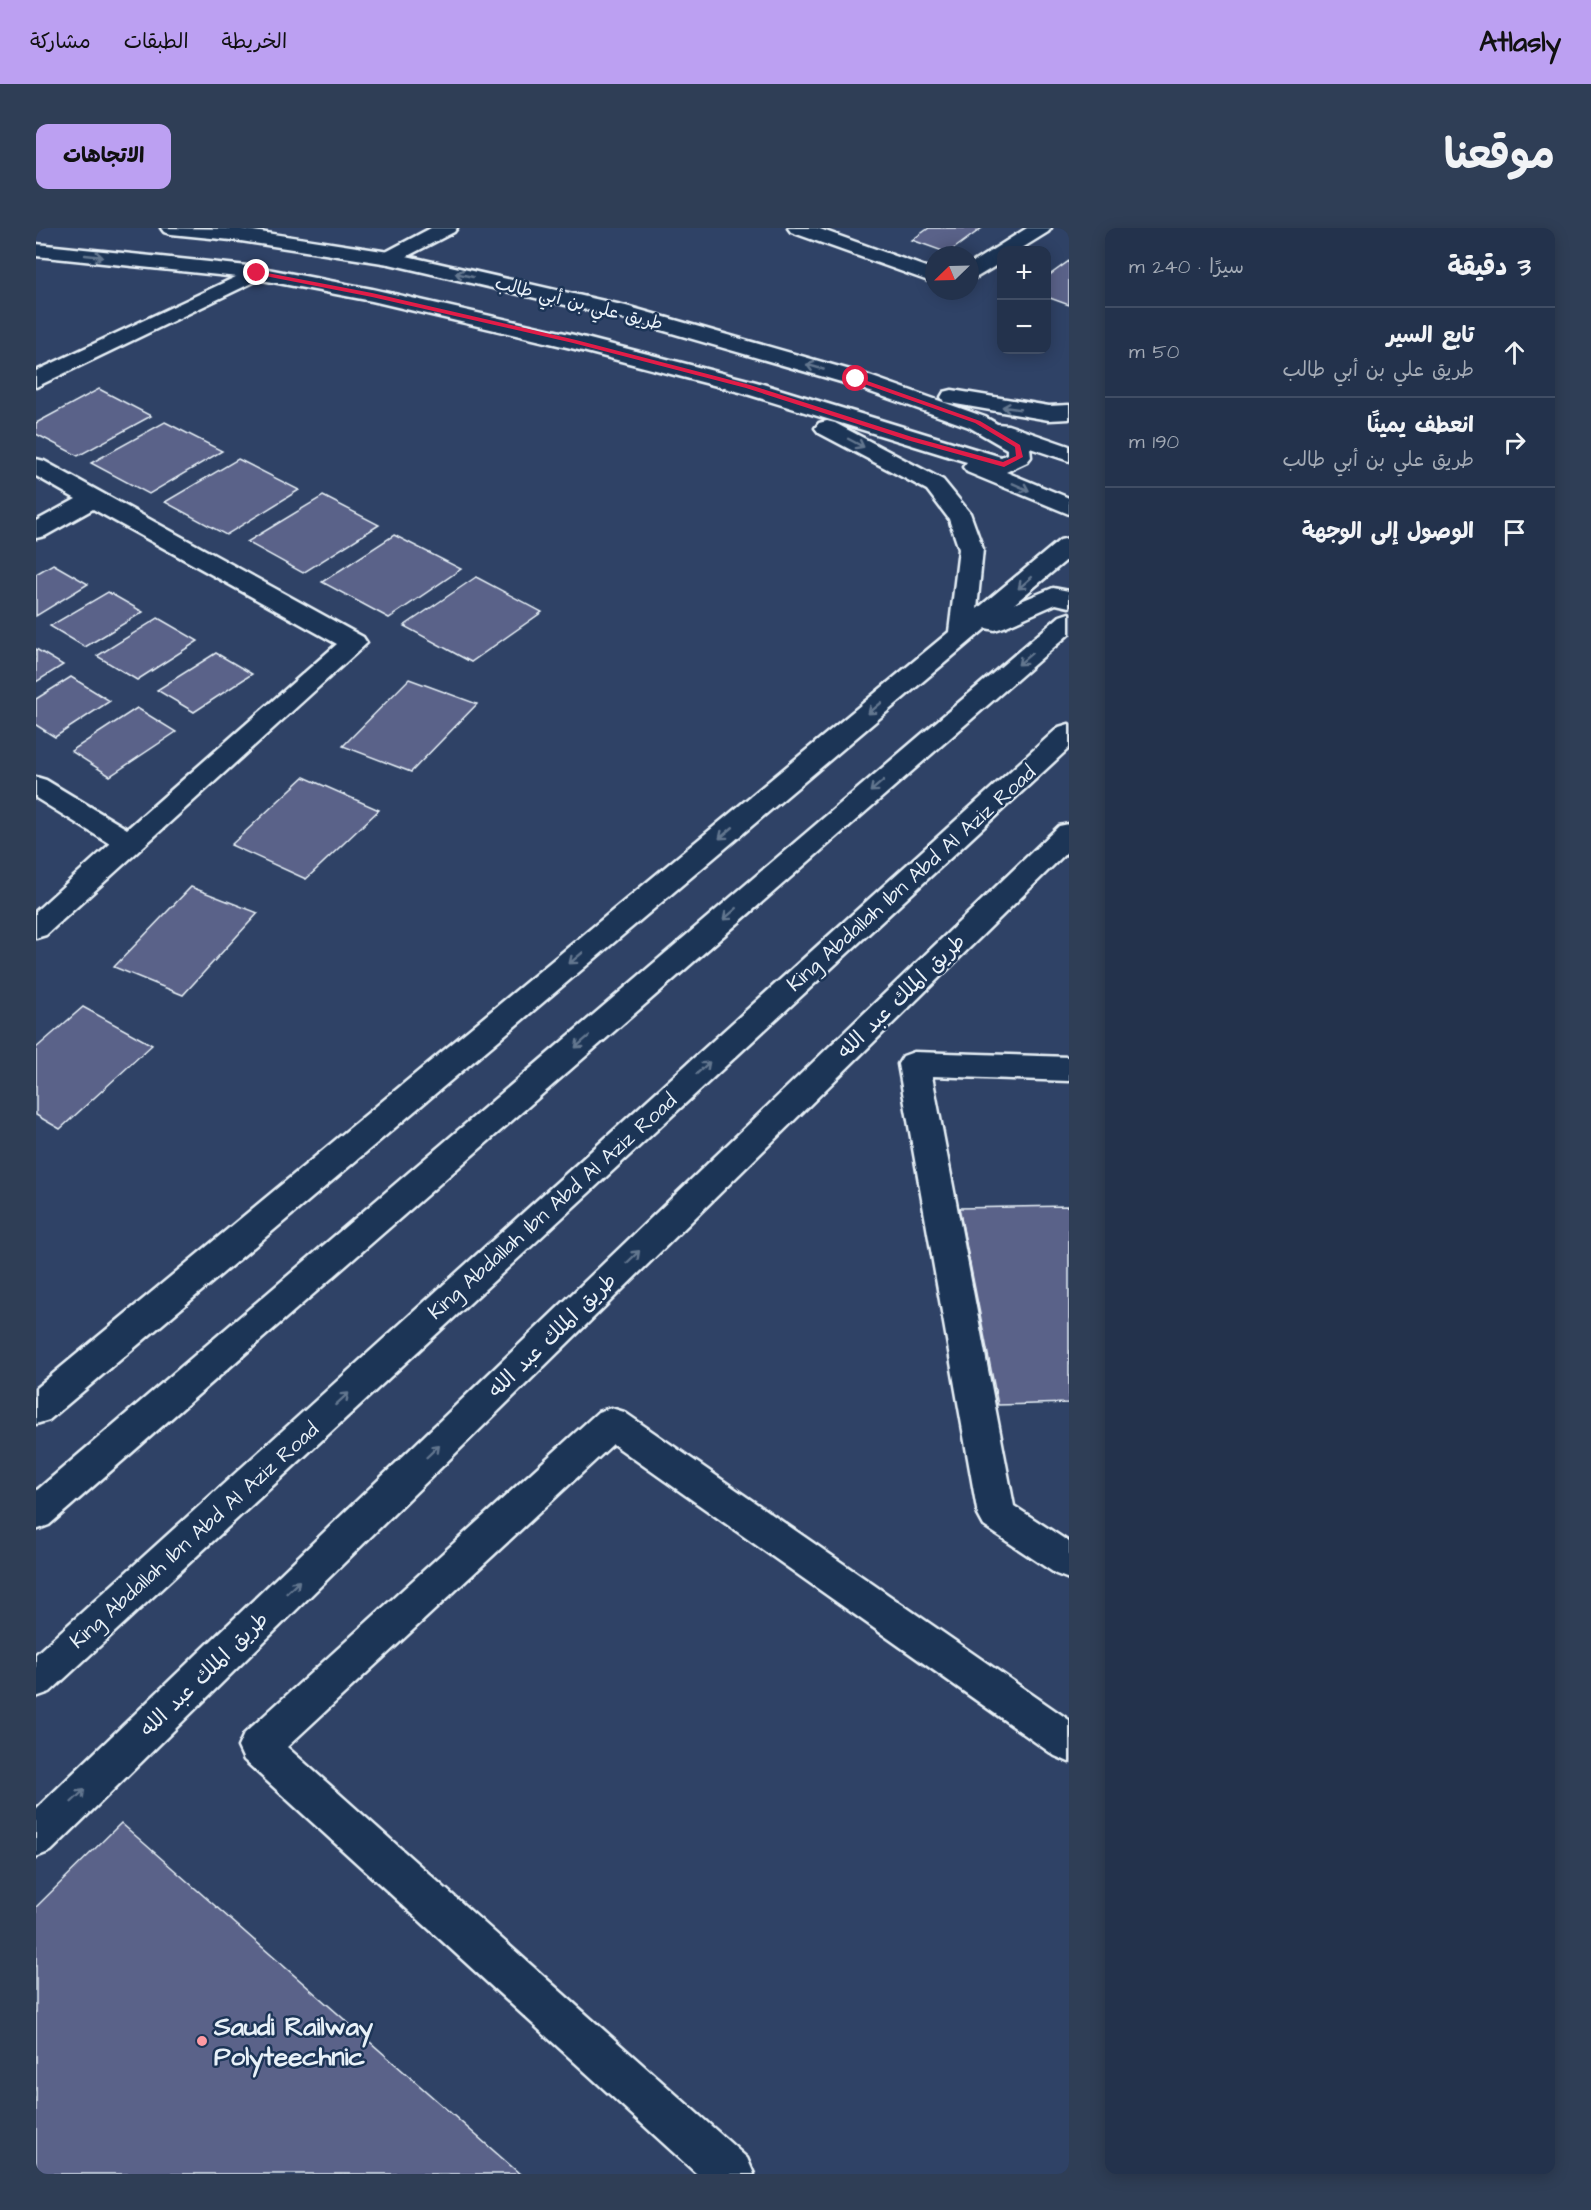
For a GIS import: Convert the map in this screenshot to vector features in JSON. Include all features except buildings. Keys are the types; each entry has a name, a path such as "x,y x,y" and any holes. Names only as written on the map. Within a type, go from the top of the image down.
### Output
{"main road":[{"name":"طريق علي بن أبي طالب","path":"171,228 241,235 389,258 618,311 856,379 1069,454"},
{"path":"389,258 447,228"},
{"path":"798,228 925,274"},
{"path":"1012,246 1041,228"},
{"name":"طريق علي بن أبي طالب","path":"36,250 257,273 395,300 574,342 748,387 1004,465 1019,457 1018,446 977,422"},
{"path":"979,267 997,256"},
{"path":"36,380 257,273"},
{"path":"856,379 995,406 1049,413 1069,412"},
{"path":"748,387 935,484 961,518 971,549 961,637"},
{"name":"طريق علي بن أبي طالب","path":"910,438 1069,507"},
{"path":"36,466 93,500 354,643 36,928"},
{"path":"36,531 93,500"},
{"path":"36,1408 961,637 1069,544"},
{"path":"961,637 1053,596 1069,599"},
{"path":"36,1514 1069,621"},
{"name":"King Abdallah Ibn Abd Al Aziz Road","path":"36,1679 1069,733"},
{"path":"36,786 129,843"},
{"name":"طريق الملك عبد الله","path":"36,1837 1069,833"},
{"path":"1069,1069 914,1064 997,1515 1069,1562"},
{"path":"731,2174 258,1747 611,1423 1069,1743"}],"place":[{"name":"Saudi Railway Polyteechnic","path":"202,2041"}],"route":[{"path":"257,273 372,295 574,342 748,387 1004,465 1019,457 1018,446 977,422 856,379"}]}
